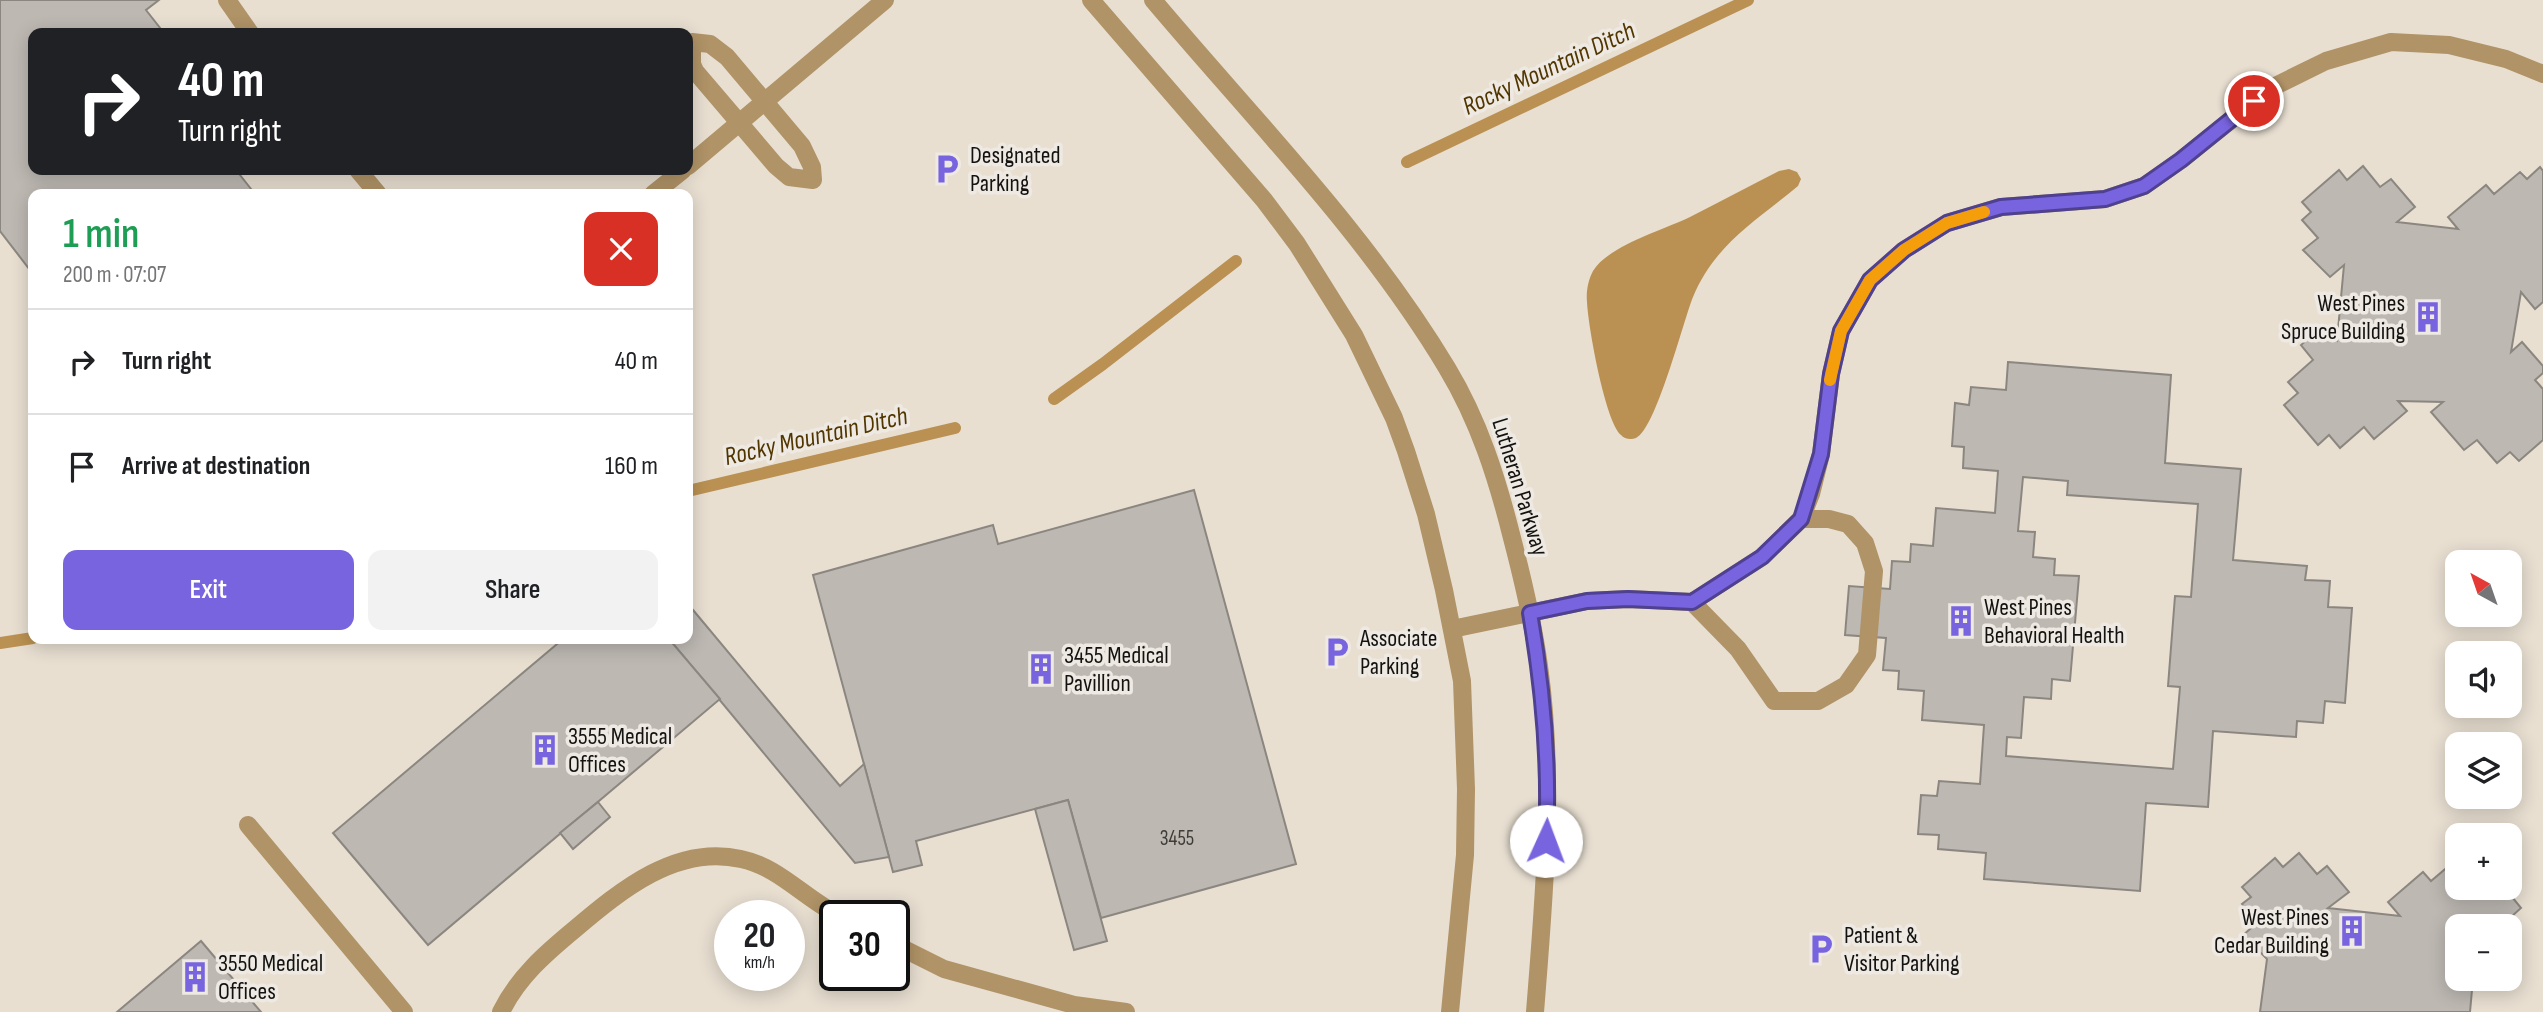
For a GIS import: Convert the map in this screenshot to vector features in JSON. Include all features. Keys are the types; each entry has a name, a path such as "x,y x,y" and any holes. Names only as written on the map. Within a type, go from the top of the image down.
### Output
{"street":[{"path":"227,0 247,28"},
{"path":"693,162 885,0"},
{"path":"1091,0 1277,216 1315,270 1375,375 1406,451 1426,514 1462,681 1466,789 1465,855 1450,1012"},
{"name":"Lutheran Parkway","path":"1153,0 1341,218 1387,279 1448,368 1473,416 1493,467 1530,613 1539,667 1547,814 1535,1012"},
{"path":"693,42 710,44 719,50 765,101 808,155 813,180 789,177 782,172 693,66"},
{"path":"1452,629 1587,601 1637,599 1692,602 1762,557 1801,519 1821,454 1831,374 1841,331 1870,280 1904,250 1947,223 2001,207 2105,199 2144,186 2271,88 2326,61 2391,42 2449,45 2506,59 2543,74"},
{"path":"362,175 374,189"},
{"path":"659,189 677,175"},
{"path":"1692,602 1738,649 1774,701 1818,701 1846,685 1867,655 1874,570 1865,543 1847,524 1829,519 1801,519"},
{"path":"248,825 404,1012"},
{"path":"501,1012 537,961 568,934 610,899 637,881 677,862 716,856 742,859 774,871 819,902"},
{"path":"910,952 944,968 1074,1005 1126,1012"}],"shaded area":[{"path":"0,0 2543,0 2543,1012 0,1012"},
{"path":"1789,169 1797,172 1801,179 1798,186 1738,235 1702,278 1652,416 1636,438 1624,437 1609,412 1594,350 1587,298 1593,271 1600,262 1623,246 1690,217 1779,171"}],"building":[{"path":"0,0 159,0 146,10 160,28 28,28 28,175 240,175 251,189 28,189 28,267 0,231"},
{"name":"West Pines Spruce Building","path":"2363,166 2380,187 2391,179 2415,207 2397,222 2458,229 2448,217 2486,185 2494,194 2520,172 2527,179 2540,167 2543,171 2543,302 2535,309 2521,292 2511,352 2522,342 2543,366 2543,373 2535,380 2543,389 2543,440 2519,461 2510,452 2497,463 2477,440 2464,450 2431,412 2443,402 2398,401 2407,411 2374,439 2364,427 2340,448 2329,435 2318,445 2284,405 2298,393 2288,382 2313,360 2301,345 2324,325 2337,340 2344,265 2330,277 2303,250 2318,238 2302,220 2311,212 2302,202 2339,170 2347,180"},
{"name":"West Pines Behavioral Health","path":"2008,362 2171,375 2165,463 2241,469 2233,560 2307,566 2305,580 2330,581 2328,607 2352,608 2345,703 2325,701 2323,723 2297,721 2296,737 2213,731 2208,807 2146,803 2140,891 1984,879 1986,853 1938,849 1939,835 1918,834 1921,795 1937,796 1939,781 1980,784 1984,725 1922,720 1924,691 1898,689 1899,671 1883,670 1886,638 1845,635 1849,586 1890,589 1892,561 1910,562 1911,544 1933,546 1936,508 1995,513 1998,471 1963,468 1964,447 1952,446 1955,403 1969,405 1971,387 2006,390","holes":["2023,477 2068,481 2067,495 2198,504 2191,597 2175,596 2168,686 2180,687 2173,769 2006,756 2007,737 2021,738 2024,697 2051,699 2052,679 2070,681 2079,576 2054,575 2055,559 2033,557 2035,532 2018,531"]},
{"name":"3455 Medical Pavillion","path":"1194,490 1296,864 1101,918 1068,800 916,841 922,865 893,872 813,575 993,525 998,544"},
{"path":"693,610 840,786 864,764 889,857 855,863 673,644 693,644"},
{"name":"3555 Medical Offices","path":"557,644 673,644 720,699 428,945 333,833"},
{"path":"1068,800 1107,941 1074,950 1035,809"},
{"path":"598,802 610,817 573,849 560,833"},
{"name":"West Pines Cedar Building","path":"2299,853 2317,874 2327,866 2349,892 2328,908 2400,916 2388,902 2423,872 2431,881 2445,869 2445,900 2515,900 2521,908 2514,914 2445,914 2445,991 2472,991 2470,1012 2260,1012 2267,959 2243,935 2257,923 2242,904 2251,897 2242,887 2275,858 2283,867"},
{"name":"3550 Medical Offices","path":"201,941 261,1012 117,1012"}],"waterway":[{"name":"Rocky Mountain Ditch","path":"1407,162 1748,0"},
{"name":"Rocky Mountain Ditch","path":"1054,399 1236,261"},
{"name":"Rocky Mountain Ditch","path":"693,490 955,428"},
{"name":"Rocky Mountain Ditch","path":"0,643 28,639"}],"slow traffic":[{"path":"1830,380 1841,331 1870,280 1904,250 1947,223 1984,212"}],"place":[{"name":"Designated Parking","path":"947,169"},
{"name":"West Pines Spruce Building","path":"2428,317"},
{"name":"West Pines Behavioral Health","path":"1961,621"},
{"name":"Associate Parking","path":"1337,652"},
{"name":"3455 Medical Pavillion","path":"1041,669"},
{"name":"3555 Medical Offices","path":"545,750"},
{"name":"West Pines Cedar Building","path":"2352,931"},
{"name":"Patient & Visitor Parking","path":"1821,949"},
{"name":"3550 Medical Offices","path":"195,977"}],"route":[{"path":"1546,841 1543,716 1539,667 1530,613 1587,601 1628,599 1692,602 1762,557 1801,519 1811,494 1821,454 1831,374 1841,331 1870,280 1904,250 1947,223 2001,207 2105,199 2144,186 2254,101"}]}
